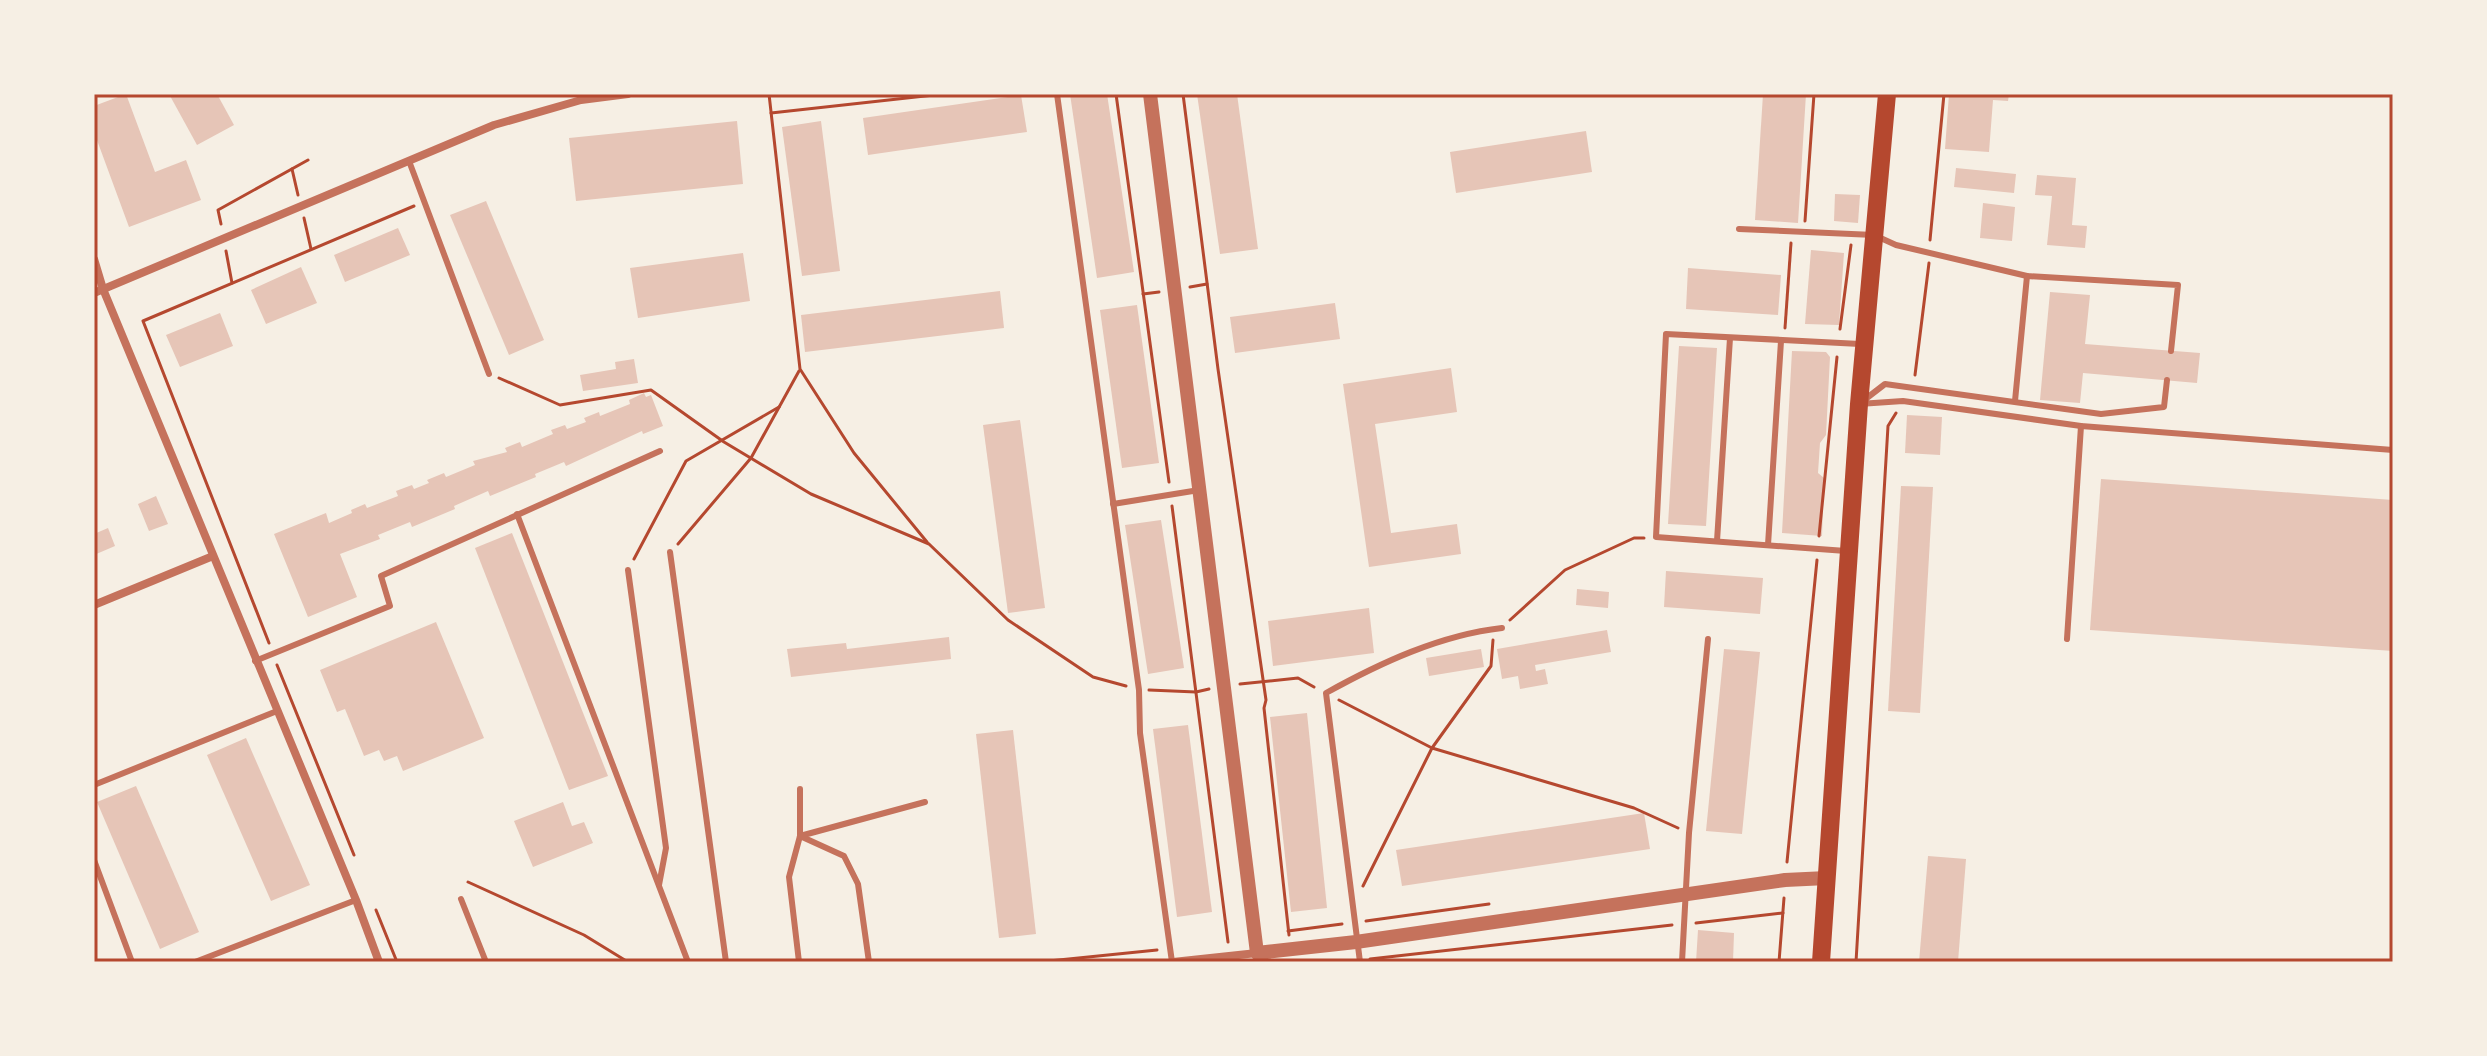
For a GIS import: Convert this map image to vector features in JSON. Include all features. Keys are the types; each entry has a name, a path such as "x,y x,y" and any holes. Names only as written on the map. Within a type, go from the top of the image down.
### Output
{"main road":[{"path":"1821,962 1859,404 1887,94"}],"street":[{"path":"99,291 494,125 581,100 628,94"},
{"path":"1150,94 1257,953"},
{"path":"94,259 99,291 213,556 379,962"},
{"path":"94,605 213,556"},
{"path":"1172,962 1356,942 1785,880 1827,878"}],"lane":[{"path":"1057,94 1139,690 1140,733 1172,962"},
{"path":"409,161 489,374"},
{"path":"1739,229 1874,235 1896,245 2027,276 2178,285 2171,351"},
{"path":"2015,401 2027,276"},
{"path":"1849,552 1656,537 1666,334 1864,344"},
{"path":"1717,541 1730,338"},
{"path":"1768,545 1783,341"},
{"path":"1859,404 1885,384 2101,414 2164,407 2167,380"},
{"path":"1859,404 1903,401 2081,426 2393,450"},
{"path":"2067,639 2081,426"},
{"path":"255,661 390,606 381,576 660,451"},
{"path":"1113,504 1199,490"},
{"path":"517,514 688,962"},
{"path":"670,552 726,962"},
{"path":"628,570 666,848 659,885"},
{"path":"1359,961 1326,693 1376,665 1475,631 1502,628"},
{"path":"1682,962 1689,833 1708,639"},
{"path":"94,785 277,711"},
{"path":"799,962 789,877 800,836 800,789"},
{"path":"800,836 925,802"},
{"path":"800,836 844,856 858,884 869,962"},
{"path":"94,860 132,962"},
{"path":"461,899 486,962"},
{"path":"195,962 356,900"}],"path":[{"path":"769,94 800,369 854,453 929,544 1008,620 1093,677 1139,690 1196,692 1264,680 1298,678 1432,748 1634,808 1689,833"},
{"path":"770,113 943,94"},
{"path":"1116,94 1230,956"},
{"path":"1183,94 1218,369 1264,680 1264,708 1290,948"},
{"path":"1804,232 1814,94"},
{"path":"232,283 218,210 308,160"},
{"path":"355,859 143,321 424,202"},
{"path":"1783,341 1792,232"},
{"path":"1779,962 1838,343 1853,234"},
{"path":"670,552 751,458 800,369"},
{"path":"489,374 560,405 651,390 724,442 811,494 929,544"},
{"path":"1856,962 1888,426 1903,401"},
{"path":"628,570 686,461 724,442 779,407"},
{"path":"1344,923 1432,748 1491,666 1494,636 1565,570 1634,538 1656,537"},
{"path":"468,882 584,935 628,962"},
{"path":"373,903 397,962"},
{"path":"1359,961 1783,913"},
{"path":"1039,962 1170,949"}],"building":[{"path":"126,94 155,172 186,160 201,200 129,227 94,132 94,106"},
{"path":"169,94 217,94 234,125 197,145"},
{"path":"1070,94 1107,94 1134,272 1097,278"},
{"path":"1197,94 1237,94 1258,249 1220,254"},
{"path":"1763,94 1806,94 1798,223 1755,220"},
{"path":"1949,94 2009,94 2008,101 1993,100 1989,152 1945,149"},
{"path":"1021,95 1027,132 868,155 863,118"},
{"path":"737,121 743,184 576,201 569,138"},
{"path":"821,121 840,271 802,276 782,127"},
{"path":"1586,131 1592,172 1456,193 1450,152"},
{"path":"1956,168 2016,174 2014,193 1954,187"},
{"path":"2037,175 2076,178 2072,225 2087,226 2085,248 2047,245 2052,196 2035,195"},
{"path":"1835,194 1860,195 1858,223 1834,221"},
{"path":"486,201 544,340 509,355 450,215"},
{"path":"1983,203 2015,207 2012,241 1980,238"},
{"path":"398,228 410,255 345,282 334,255"},
{"path":"1811,250 1844,253 1839,325 1805,324"},
{"path":"743,253 750,301 638,318 630,268"},
{"path":"301,267 317,303 266,324 251,290"},
{"path":"1688,268 1781,275 1778,315 1686,309"},
{"path":"1000,291 1004,328 805,352 801,315"},
{"path":"2050,292 2090,295 2085,344 2200,353 2197,383 2083,373 2080,403 2040,400"},
{"path":"1335,303 1340,339 1235,353 1230,317"},
{"path":"1137,305 1159,463 1122,468 1100,310"},
{"path":"220,313 233,346 180,367 166,335"},
{"path":"1679,346 1717,348 1706,526 1668,524"},
{"path":"1792,351 1826,352 1830,357 1826,435 1820,443 1818,473 1824,478 1822,536 1782,533"},
{"path":"634,359 638,383 583,391 580,375 616,369 615,362"},
{"path":"1451,368 1457,412 1375,424 1391,533 1457,524 1461,554 1369,567 1343,384"},
{"path":"644,393 646,397 651,395 663,426 643,434 642,431 566,466 564,462 490,496 488,491 454,506 455,509 412,527 410,522 378,535 380,539 340,554 357,597 308,617 274,534 326,513 329,523 365,504 367,508 398,496 396,491 412,485 414,489 444,473 446,477 475,465 473,461 507,452 505,448 520,442 522,447 553,434 551,430 565,425 567,429 586,422 584,418 599,412 600,416 630,404 629,400"},
{"path":"1907,415 1942,417 1940,455 1905,453"},
{"path":"1020,420 1045,608 1008,613 983,425"},
{"path":"2101,479 2393,500 2393,651 2090,630"},
{"path":"1901,486 1933,487 1920,713 1888,711"},
{"path":"156,496 168,524 149,531 138,504"},
{"path":"1161,520 1184,668 1148,674 1125,525"},
{"path":"108,528 115,546 94,555 94,534"},
{"path":"512,533 608,776 569,790 475,548"},
{"path":"1666,571 1763,578 1760,614 1664,607"},
{"path":"1577,589 1609,592 1608,608 1576,605"},
{"path":"1369,608 1374,653 1273,666 1268,621"},
{"path":"436,622 484,738 403,771 397,756 384,761 379,750 364,756 345,709 337,712 320,670"},
{"path":"1607,630 1611,652 1535,665 1536,671 1545,669 1548,684 1520,689 1518,676 1502,679 1497,649"},
{"path":"949,637 951,659 791,677 787,649 846,643 847,649"},
{"path":"1481,649 1484,667 1429,676 1426,658"},
{"path":"1724,649 1760,652 1742,834 1706,831"},
{"path":"1307,713 1327,908 1291,912 1270,717"},
{"path":"1188,725 1212,912 1177,917 1153,729"},
{"path":"1013,730 1036,934 999,938 976,734"},
{"path":"246,738 310,885 271,901 207,755"},
{"path":"136,786 199,932 160,949 97,802"},
{"path":"563,802 572,826 584,822 593,843 533,867 514,821"},
{"path":"1644,813 1650,849 1402,886 1396,850"},
{"path":"1928,856 1966,859 1958,962 1919,962"},
{"path":"1698,930 1734,933 1733,962 1696,962"}]}
